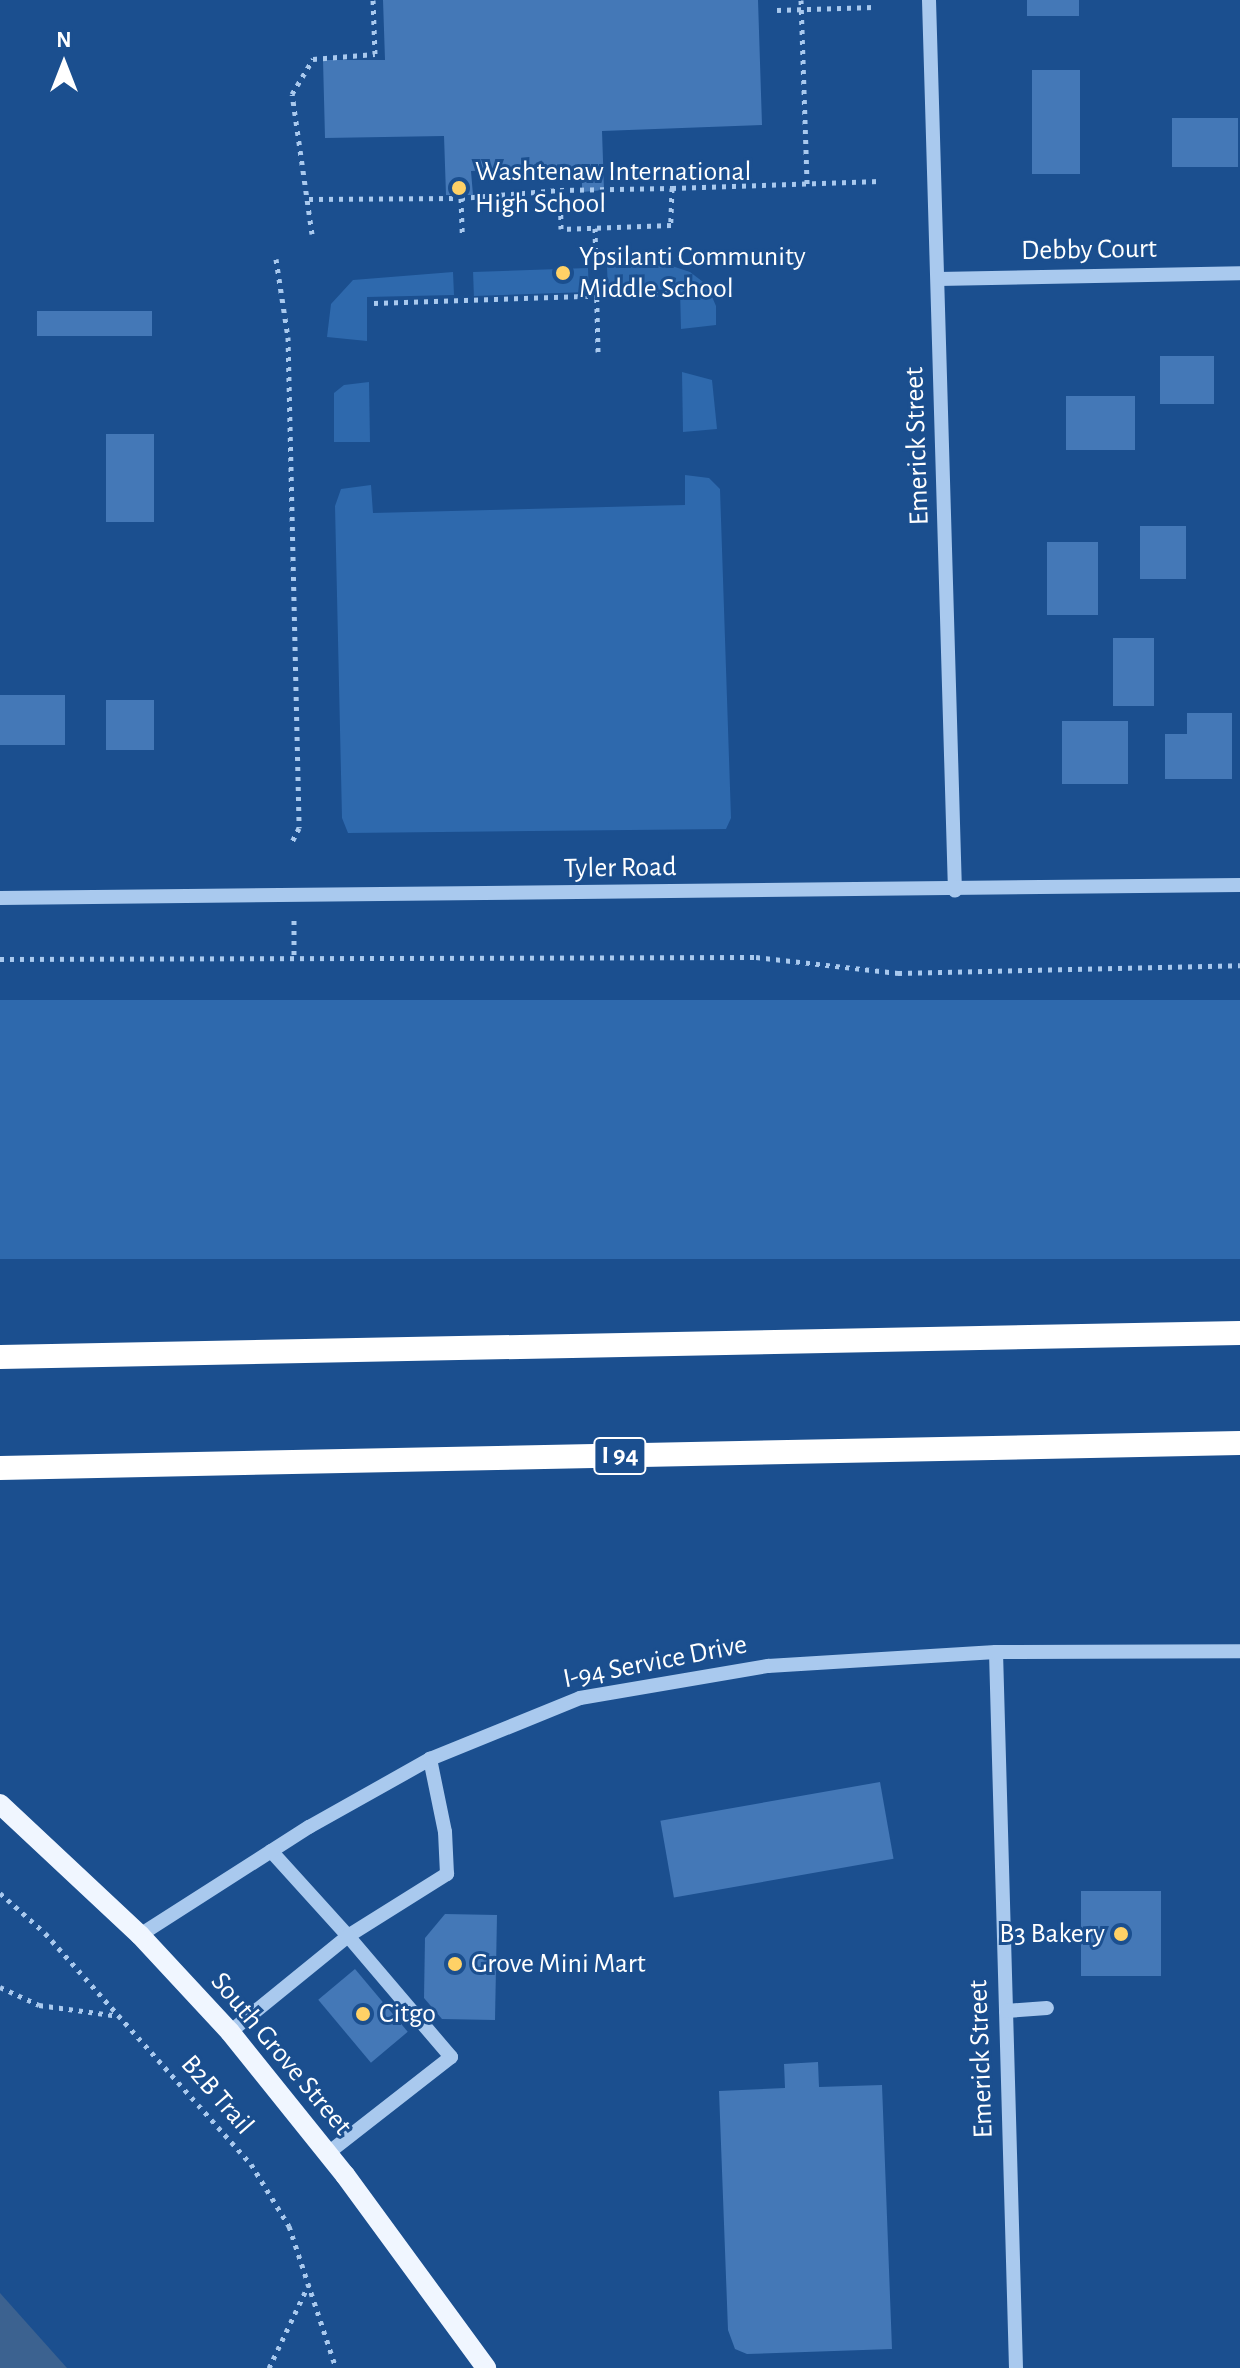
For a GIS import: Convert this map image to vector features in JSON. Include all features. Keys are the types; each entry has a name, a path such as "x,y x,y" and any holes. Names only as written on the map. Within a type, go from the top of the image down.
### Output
{"highway":[{"path":"0,1357 1240,1333"},
{"name":"I 94","path":"0,1468 1240,1443"}],"main road":[{"name":"South Grove Street","path":"0,1804 140,1935 230,2032 328,2153 486,2368"}],"street":[{"name":"Emerick Street","path":"929,0 955,891"},
{"name":"Debby Court","path":"938,279 1240,273"},
{"name":"Tyler Road","path":"0,898 955,891 1240,885"},
{"name":"I-94 Service Drive","path":"140,1935 271,1851 430,1759 580,1698 768,1666 996,1652 1240,1651"},
{"name":"Emerick Street","path":"996,1652 1016,2368"},
{"path":"230,2032 348,1936 447,1874 445,1832 430,1759"},
{"path":"271,1851 451,2057 328,2153"},
{"path":"1006,2011 1047,2008"}],"path":[{"path":"312,234 292,94 313,59 375,54 373,0"},
{"path":"801,0 807,184"},
{"path":"777,10 874,7"},
{"path":"309,199 461,198 560,190 880,181"},
{"path":"560,190 561,229 671,225 672,188"},
{"path":"461,198 462,233"},
{"path":"595,228 598,352"},
{"path":"276,259 288,337 299,828 291,844"},
{"path":"374,303 675,293"},
{"path":"293,895 294,959"},
{"path":"0,959 756,957 898,973 1240,965"},
{"name":"B2B Trail","path":"0,1893 45,1933 251,2164 289,2226 336,2368"},
{"path":"0,1987 39,2005 120,2016"},
{"path":"269,2368 309,2285"}],"shaded area":[{"path":"669,265 690,272 707,285 716,306 716,325 681,329 680,289 608,291 607,267"},
{"path":"588,268 589,292 474,296 473,272"},
{"path":"453,272 454,295 367,297 367,341 327,337 331,304 353,280"},
{"path":"682,372 712,380 717,429 683,432"},
{"path":"369,382 370,442 334,442 334,393 344,385"},
{"path":"685,475 709,478 720,489 731,818 726,829 348,833 342,818 335,506 341,489 371,485 373,513 685,505"},
{"path":"0,1000 1240,1000 1240,1259 0,1259"},
{"path":"0,2293 67,2368 0,2368"}],"building":[{"path":"383,0 758,0 762,125 602,131 604,190 582,192 582,167 471,171 473,195 446,195 444,136 325,138 323,60 385,60"},
{"path":"1027,0 1079,0 1079,16 1027,16"},
{"path":"1032,70 1080,70 1080,174 1032,174"},
{"path":"1172,118 1238,118 1238,167 1172,167"},
{"path":"37,311 152,311 152,336 37,336"},
{"path":"1160,356 1214,356 1214,404 1160,404"},
{"path":"1066,396 1135,396 1135,450 1066,450"},
{"path":"106,434 154,434 154,522 106,522"},
{"path":"1140,526 1186,526 1186,579 1140,579"},
{"path":"1047,542 1098,542 1098,615 1047,615"},
{"path":"1113,638 1154,638 1154,706 1113,706"},
{"path":"0,695 65,695 65,745 0,745"},
{"path":"106,700 154,700 154,750 106,750"},
{"path":"1187,713 1232,713 1232,779 1165,779 1165,734 1187,734"},
{"path":"1062,721 1128,721 1128,784 1062,784"},
{"path":"880,1782 894,1859 674,1898 660,1821"},
{"name":"B3 Bakery","path":"1081,1891 1161,1891 1161,1976 1081,1976"},
{"path":"445,1914 497,1915 495,2020 442,2019 424,1998 425,1938"},
{"path":"355,1969 408,2032 371,2063 318,2000"},
{"path":"818,2062 819,2087 882,2085 892,2349 747,2354 735,2349 728,2330 719,2091 785,2088 784,2064"}],"place":[{"name":"Washtenaw International High School","path":"459,188"},
{"name":"Ypsilanti Community Middle School","path":"563,273"},
{"name":"B3 Bakery","path":"1121,1934"},
{"name":"Grove Mini Mart","path":"455,1964"},
{"name":"Citgo","path":"363,2014"}]}
